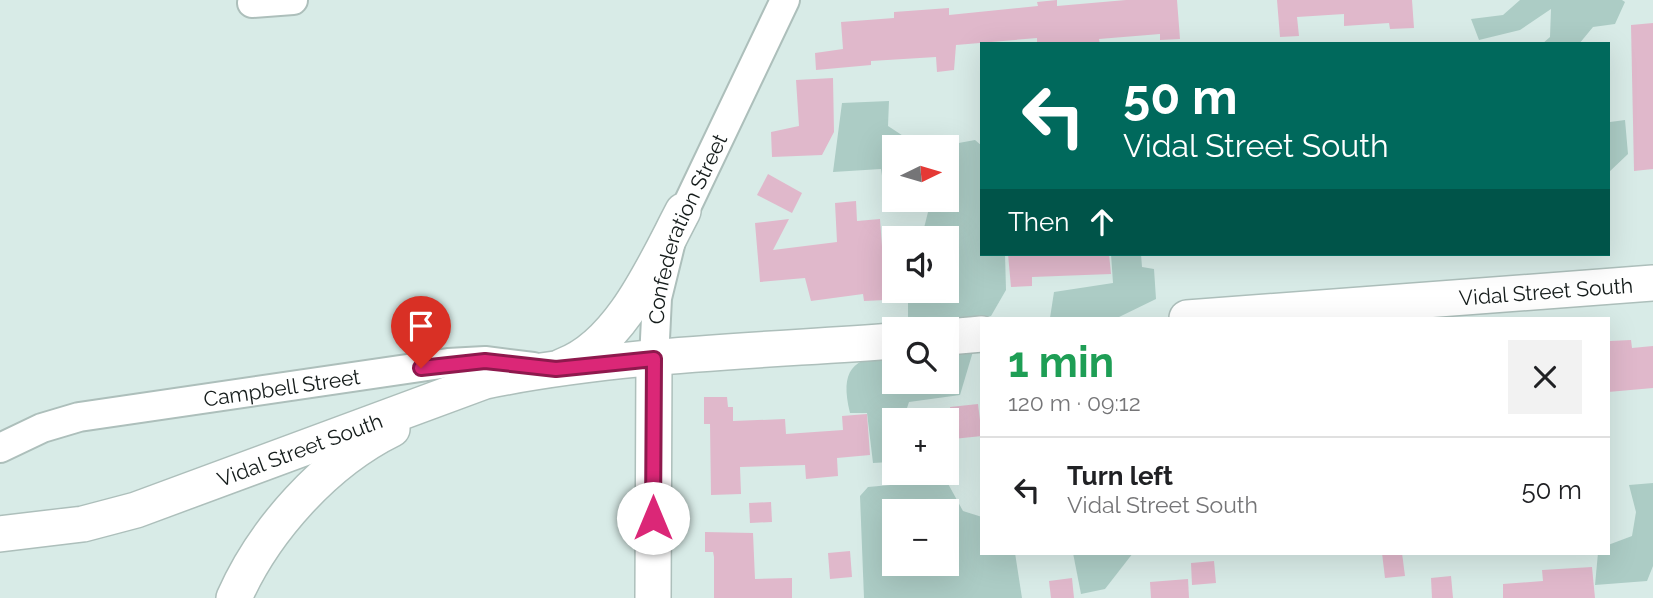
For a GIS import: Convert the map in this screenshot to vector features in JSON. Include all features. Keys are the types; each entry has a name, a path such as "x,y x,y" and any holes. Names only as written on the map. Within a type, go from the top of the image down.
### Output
{"main road":[{"path":"556,369 582,358 619,320 646,282 682,211"},
{"name":"Vidal Street South","path":"1200,317 1653,283"},
{"path":"959,336 980,334"},
{"name":"Vidal Street South","path":"0,534 47,529 136,510 485,381 556,369 654,359 882,342"},
{"name":"Confederation Street","path":"653,598 654,359"},
{"path":"234,598 273,532 341,463 382,434 485,381"}],"street":[{"path":"251,3 293,0"},
{"name":"Confederation Street","path":"654,359 661,276 682,211 785,0"},
{"name":"Campbell Street","path":"4,439 101,413 449,363 485,361 556,369"}],"green space":[{"path":"1520,0 1625,2 1615,24 1593,27 1581,42 1544,42 1550,37 1551,9 1520,30 1479,40 1471,19 1503,15"},
{"path":"889,101 888,126 902,135 882,135 882,176 881,169 833,172 842,103"},
{"path":"1625,120 1628,154 1610,171 1610,122"},
{"path":"975,140 980,144 980,256 1005,256 1006,290 991,316 959,321 959,317 908,317 908,303 959,303 959,226 924,226 928,212 959,212 959,143"},
{"path":"1111,256 1141,256 1142,267 1154,269 1156,299 1119,317 1050,317 1054,292 1113,283"},
{"path":"959,346 974,348 960,395 909,402 907,408 882,408 882,462 873,463 867,413 850,413 847,386 852,369 868,358 882,354 882,394 959,394"},
{"path":"1653,483 1653,566 1647,581 1595,585 1598,555 1610,555 1610,544 1632,536 1636,512 1629,485"},
{"path":"949,485 956,499 882,499 882,576 959,576 959,504 963,511 980,516 980,555 1015,555 1022,598 864,598 860,496 868,487"},
{"path":"1073,555 1131,555 1105,589 1081,594"}],"building":[{"path":"1057,0 1057,6 1126,0 1177,0 1180,39 1160,40 1160,34 1099,39 1100,42 1037,42 1037,38 980,42 956,45 954,70 937,72 936,57 871,61 871,65 816,70 815,53 843,49 841,22 894,18 894,12 949,8 949,15 1038,6 1037,2"},
{"path":"1277,0 1412,0 1414,28 1390,29 1389,23 1344,26 1344,14 1297,17 1299,36 1280,37"},
{"path":"1653,23 1653,169 1634,171 1631,25"},
{"path":"833,78 834,132 822,155 772,157 771,132 799,126 796,80"},
{"path":"768,174 802,193 792,213 757,195"},
{"path":"856,201 857,221 880,219 882,300 864,301 863,294 811,301 805,278 760,282 755,223 789,219 773,250 837,242 835,203"},
{"path":"1008,256 1109,256 1111,274 1032,277 1032,286 1011,287"},
{"path":"1631,340 1632,348 1653,346 1653,388 1610,392 1610,341"},
{"path":"704,397 727,397 728,407 733,407 733,421 785,419 786,434 843,430 842,416 867,414 870,455 837,458 838,476 806,479 805,465 740,467 741,494 711,495 710,424 704,424"},
{"path":"978,404 980,436 959,438 959,408 950,408"},
{"path":"771,502 772,522 750,523 749,503"},
{"path":"705,532 753,533 755,579 792,578 792,598 714,598 714,557 713,552 705,552"},
{"path":"850,551 852,577 830,579 828,553"},
{"path":"1382,555 1402,555 1405,576 1385,578"},
{"path":"1214,561 1216,583 1192,585 1191,563"},
{"path":"1592,567 1595,598 1503,598 1503,584 1543,581 1542,570"},
{"path":"1451,576 1453,598 1432,598 1431,578"},
{"path":"1072,578 1074,598 1051,598 1049,581"},
{"path":"1188,579 1189,598 1151,598 1150,582"}],"route":[{"path":"421,368 485,361 556,369 654,359 653,518"}]}
